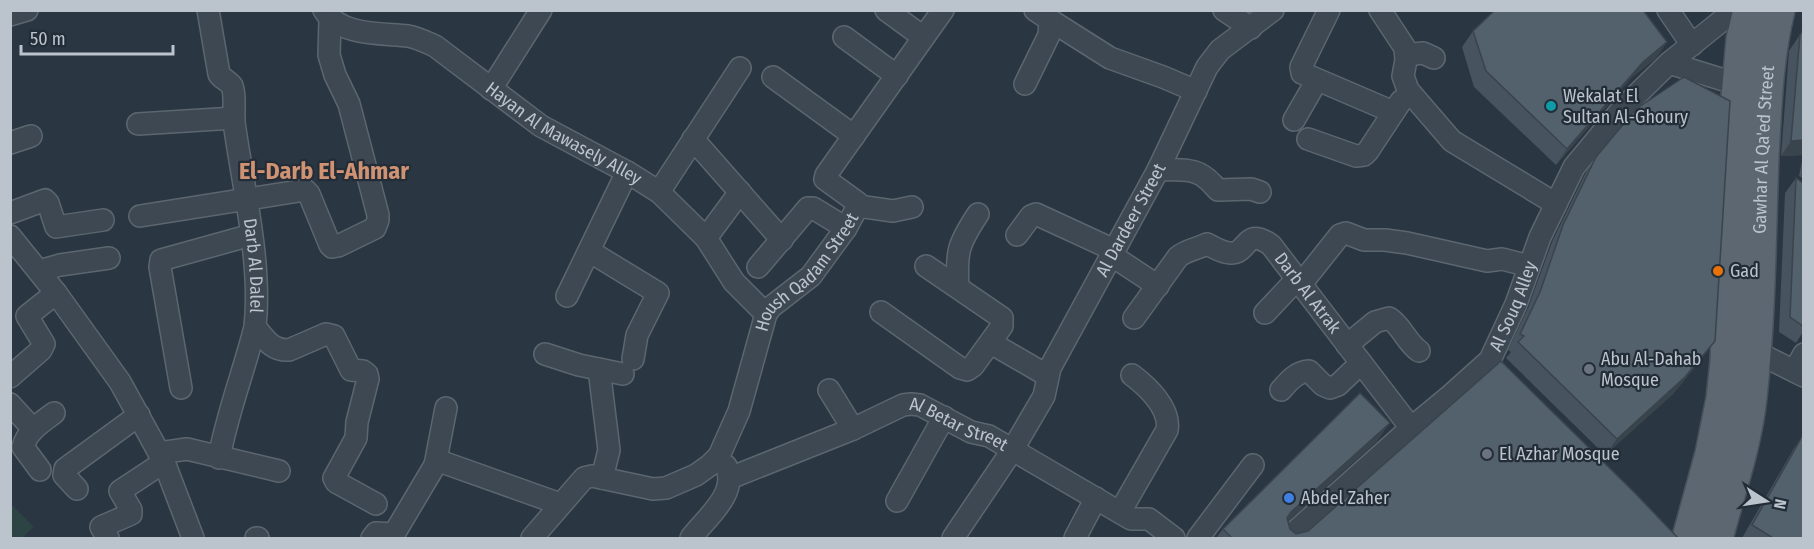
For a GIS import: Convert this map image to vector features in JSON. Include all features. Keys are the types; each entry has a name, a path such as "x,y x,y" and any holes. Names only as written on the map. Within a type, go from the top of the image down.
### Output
{"main road":[{"name":"Gawhar Al Qa'ed Street","path":"1689,538 1712,454 1726,371 1740,85 1743,40 1750,10"},
{"name":"Gawhar Al Qa'ed Street","path":"1716,538 1746,424 1754,351 1765,99 1770,43 1778,10"}],"street":[{"path":"10,15 27,10"},
{"name":"Darb Al Dalel","path":"208,10 219,74 233,88 234,118 254,267 255,327 270,346 283,350 289,350 326,334 334,336 351,370 363,371 367,374 366,426 356,438 334,480 376,504"},
{"path":"491,88 541,10"},
{"path":"886,10 923,37"},
{"name":"Housh Qadam Street","path":"602,478 653,489 666,488 696,475 719,456 739,411 766,314 771,307 811,276 846,228 858,207 858,203 825,177 943,10"},
{"path":"1224,10 1251,28"},
{"name":"Al Dardeer Street","path":"953,538 1013,449 1044,396 1050,368 1158,170 1207,67 1220,50 1273,10"},
{"path":"1329,10 1301,67 1302,73 1393,112"},
{"path":"1380,10 1405,48 1403,76 1408,90 1452,141 1556,204"},
{"path":"1668,10 1692,45"},
{"name":"Al Souq Alley","path":"1288,538 1490,360 1516,304 1540,237 1574,167 1623,108 1670,63 1735,10"},
{"path":"140,216 301,190 308,191 332,247 375,228 378,215 349,104 329,56 327,15"},
{"name":"Hayan Al Mawasely Alley","path":"327,15 363,31 419,39 435,46 541,126 627,172 659,192 706,238 734,282 766,314"},
{"path":"1025,84 1049,35 1043,15"},
{"path":"1043,15 1110,58 1196,91"},
{"path":"844,38 897,76"},
{"path":"1406,55 1424,53 1434,58"},
{"path":"1670,63 1740,85"},
{"path":"659,192 740,68"},
{"path":"773,77 854,136"},
{"path":"1294,120 1317,80"},
{"path":"1308,139 1356,156 1364,155 1408,90"},
{"path":"138,124 234,118"},
{"path":"10,143 31,136"},
{"path":"693,139 782,240"},
{"path":"1158,170 1184,169 1209,180 1218,190 1251,189 1260,192"},
{"path":"567,296 627,172"},
{"path":"706,238 740,192"},
{"path":"10,213 45,200 56,227 103,220"},
{"path":"858,207 893,211 912,207"},
{"path":"758,267 810,208 846,228"},
{"path":"958,287 958,249 978,214"},
{"path":"1017,235 1031,216 1036,214 1113,253 1158,286"},
{"path":"1265,313 1299,281 1340,235 1346,233 1364,240 1407,243 1487,261 1502,259 1529,266"},
{"path":"181,388 160,267 161,260 251,235"},
{"name":"Darb Al Atrak","path":"1134,318 1184,251 1192,251 1207,244 1230,253 1238,251 1253,238 1261,238 1271,244 1411,428"},
{"path":"13,243 56,293 120,382 161,457 193,538"},
{"path":"544,354 579,366 599,369 628,367 637,335 658,293 589,250"},
{"path":"39,271 60,265 109,258"},
{"path":"881,312 960,368 967,370 973,366 1002,326 1002,318 926,266"},
{"path":"10,377 41,350 44,344 28,315 56,293"},
{"path":"1347,345 1375,322 1389,318 1396,322 1411,345 1419,351"},
{"path":"219,458 224,428 245,367 255,327"},
{"path":"991,343 1048,376"},
{"path":"1754,351 1800,367"},
{"path":"1490,360 1507,377"},
{"path":"1281,390 1296,375 1309,371 1323,385 1330,388 1338,385 1361,363"},
{"path":"532,538 584,478 592,476 602,478 609,450 599,369"},
{"path":"1120,512 1167,430 1169,422 1166,411 1141,381 1132,375"},
{"path":"829,390 853,429"},
{"path":"10,404 33,429"},
{"name":"Al Betar Street","path":"730,478 853,429 887,412 911,404 920,405 971,432 989,436 1131,519 1149,519 1174,538"},
{"path":"372,538 376,533 399,536 435,465 446,408"},
{"path":"40,470 23,447 33,429 54,413"},
{"path":"77,489 64,475 65,469 139,415"},
{"path":"897,501 944,417"},
{"path":"108,538 101,527 131,514 120,491 161,457 187,449 279,471"},
{"path":"691,538 729,487 730,478 726,464 719,456"},
{"path":"435,465 446,463 560,504"},
{"path":"1198,538 1253,465"},
{"path":"1075,538 1096,498"}],"green space":[{"path":"10,503 34,527 24,538 11,538"}],"building":[{"name":"Wekalat El Sultan Al-Ghoury","path":"1495,10 1643,10 1667,42 1643,62 1567,149 1486,71 1473,31"},
{"path":"1803,30 1803,140 1791,141 1800,35"},
{"path":"1684,77 1730,101 1715,341 1685,377 1617,439 1518,342 1524,336 1520,334 1540,292 1563,225 1596,157 1636,109"},
{"path":"1796,178 1803,183 1803,326 1790,317"},
{"name":"El Azhar Mosque","path":"1501,361 1678,538 1232,538 1223,529 1360,393 1390,423 1291,512 1287,518 1290,529 1296,534 1308,531"},
{"path":"1803,435 1803,538 1773,538 1752,525"}],"place":[{"name":"Wekalat El Sultan Al-Ghoury","path":"1551,106"},
{"name":"Gad","path":"1718,271"},
{"name":"Abu Al-Dahab Mosque","path":"1589,369"},
{"name":"El Azhar Mosque","path":"1487,454"},
{"name":"Abdel Zaher","path":"1289,498"}],"district":[{"name":"El-Darb El-Ahmar","path":"324,171"}]}
